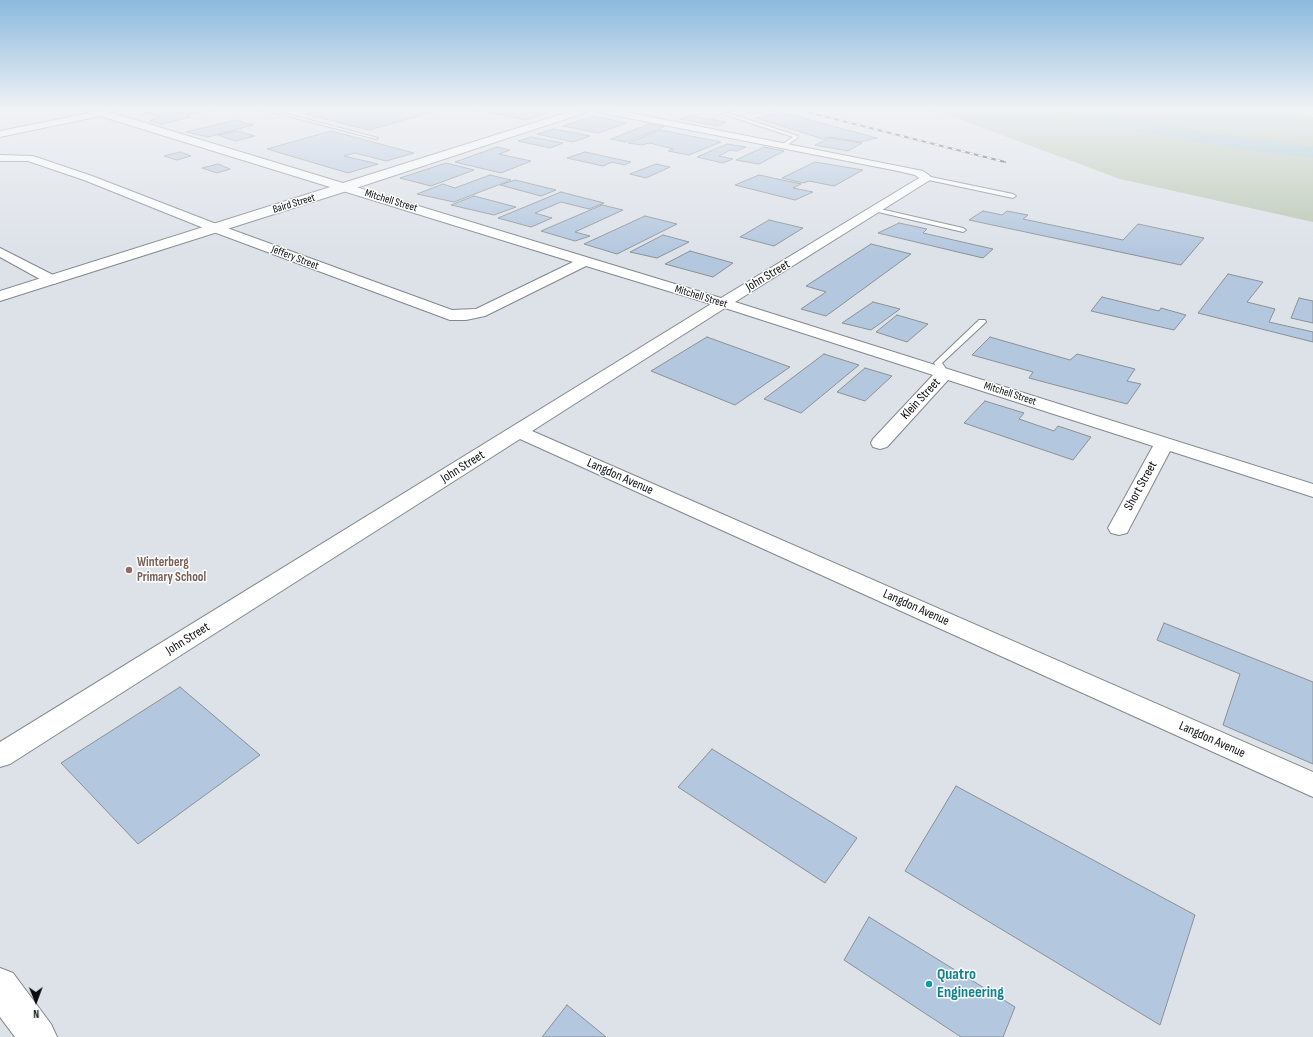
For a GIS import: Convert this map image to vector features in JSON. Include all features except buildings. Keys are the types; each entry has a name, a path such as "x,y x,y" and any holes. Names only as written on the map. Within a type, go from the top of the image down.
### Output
{"street":[{"name":"Mitchell Street","path":"247,157 723,303 1313,491"},
{"name":"Baird Street","path":"0,296 435,157"},
{"path":"843,157 905,169 919,173 926,178"},
{"name":"Jeffery Street","path":"0,158 33,159 422,306 454,316 480,313 584,261"},
{"name":"John Street","path":"0,756 723,303 926,178"},
{"path":"0,252 52,280"},
{"name":"Klein Street","path":"880,443 945,373"},
{"name":"Langdon Avenue","path":"519,432 1313,785"},
{"name":"Short Street","path":"1118,528 1164,444"},
{"path":"0,986 38,1037"}],"lane":[{"path":"926,178 1013,196"},
{"path":"876,210 963,230"},
{"name":"Klein Street","path":"945,373 938,363 982,322"}],"green space":[{"path":"1062,157 1313,157 1313,222 1120,179"}],"railway":[{"path":"987,157 1005,162"}],"place":[{"name":"Winterberg Primary School","path":"129,570"},
{"name":"Quatro Engineering","path":"929,984"}]}
